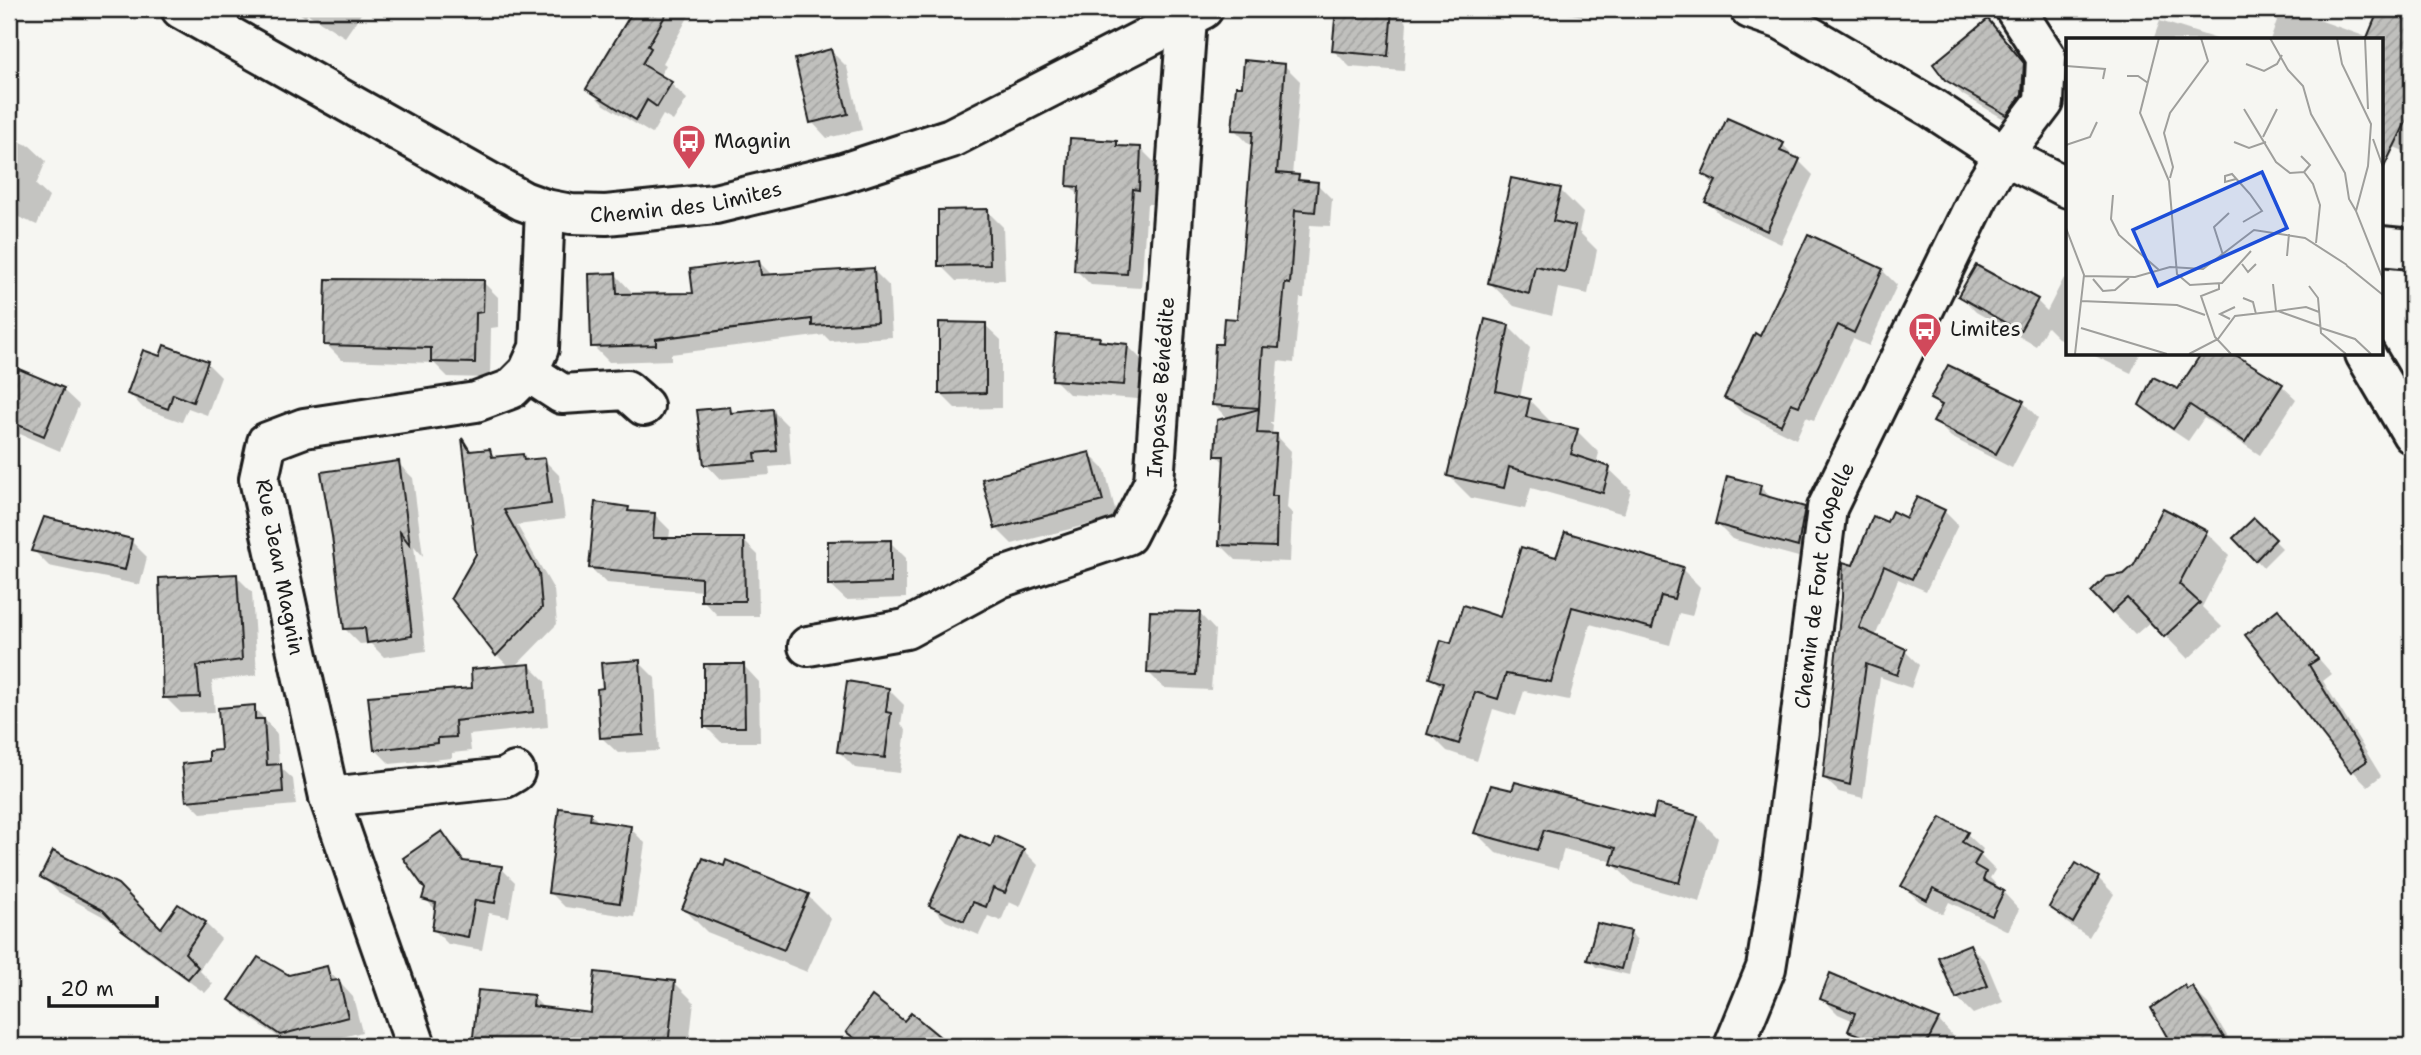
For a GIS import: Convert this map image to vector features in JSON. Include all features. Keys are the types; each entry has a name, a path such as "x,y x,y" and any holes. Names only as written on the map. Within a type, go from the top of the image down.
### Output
{"street":[{"name":"Chemin des Limites","path":"181,9 523,201 571,214 606,215 715,204 840,174 951,138 1195,13"},
{"path":"1750,9 1782,20 1932,108 2004,155 2066,187"},
{"name":"Chemin de Font Chapelle","path":"1734,1046 1766,968 1780,881 1827,508 1980,194 2004,155 2044,102 2046,57 2015,9"},
{"name":"Impasse Bénédite","path":"808,646 906,629 1000,578 1128,535 1154,482 1195,13"},
{"path":"545,209 539,348 528,372 562,394 626,390 644,406"},
{"path":"2382,246 2412,250"},
{"path":"2366,355 2412,435"},
{"name":"Rue Jean Magnin","path":"416,1046 329,797 259,480 267,442 304,428 476,402 511,389 528,372"},
{"path":"329,797 505,778 515,772"}],"building":[{"path":"634,9 669,9 648,46 651,48 642,64 672,82 657,107 647,100 636,120 586,89"},
{"path":"1336,9 1392,9 1388,56 1332,51"},
{"path":"2379,9 2412,9 2412,110 2382,171 2382,38 2367,38"},
{"path":"1988,19 2024,63 2022,94 2007,115 1945,80 1933,64"},
{"path":"831,49 848,114 810,123 795,59"},
{"path":"1244,60 1285,64 1277,173 1299,175 1298,180 1318,182 1315,212 1295,210 1290,284 1285,283 1279,348 1263,347 1259,408 1212,405 1215,344 1222,344 1224,318 1237,319 1253,131 1232,130 1236,86 1242,86"},
{"path":"1727,118 1784,143 1780,151 1800,159 1767,231 1705,202 1716,181 1702,174"},
{"path":"1070,138 1117,141 1117,146 1141,147 1139,190 1133,189 1127,274 1074,271 1079,187 1067,186"},
{"path":"1511,178 1561,188 1553,221 1575,226 1565,272 1535,266 1529,294 1488,283"},
{"path":"988,209 990,265 938,266 938,210"},
{"path":"1808,234 1883,269 1854,333 1838,325 1799,406 1791,403 1781,425 1724,398 1755,333 1760,336"},
{"path":"759,260 761,275 874,268 877,322 812,326 812,319 656,339 656,345 591,347 589,274 616,273 617,294 693,293 690,269"},
{"path":"1976,265 2038,299 2020,331 1958,296"},
{"path":"326,279 484,280 483,312 476,313 475,363 431,362 431,348 324,345"},
{"path":"1485,319 1509,325 1496,391 1530,399 1526,417 1578,429 1571,454 1610,467 1603,493 1509,467 1504,488 1447,476"},
{"path":"939,322 986,323 986,393 939,394"},
{"path":"1056,334 1100,337 1099,341 1128,344 1124,385 1052,380"},
{"path":"164,345 208,361 193,402 173,394 168,409 127,394 143,350 160,356"},
{"path":"2200,355 2236,355 2283,384 2245,442 2190,405 2173,429 2139,405 2153,377 2178,389"},
{"path":"1948,365 2024,401 1996,454 1933,422 1942,405 1930,399"},
{"path":"9,368 18,372 19,369 64,388 44,436 9,421"},
{"path":"730,407 731,413 773,409 777,451 755,453 756,461 704,465 697,410"},
{"path":"1259,409 1257,433 1277,434 1272,496 1277,496 1276,547 1219,545 1224,456 1215,456 1217,420"},
{"path":"462,438 470,451 490,449 492,457 523,454 524,460 545,458 551,504 504,510 539,573 542,608 496,656 451,598 476,554"},
{"path":"1090,452 1103,501 995,529 982,479"},
{"path":"399,461 410,545 400,532 412,636 367,643 365,628 344,629 321,472"},
{"path":"1727,476 1761,485 1759,494 1805,507 1798,547 1715,524"},
{"path":"1917,497 1945,510 1912,579 1884,566 1859,628 1906,649 1897,675 1866,664 1850,785 1823,778 1842,597 1843,562 1853,565 1873,516 1887,522 1892,511 1906,518"},
{"path":"595,502 629,507 628,511 655,513 653,538 744,538 745,601 701,601 701,578 589,568"},
{"path":"2163,508 2207,531 2179,584 2200,603 2164,637 2127,598 2111,613 2091,592 2106,577 2124,574 2134,565"},
{"path":"44,517 132,539 125,570 31,551"},
{"path":"2254,518 2276,539 2255,561 2233,538"},
{"path":"1565,532 1683,567 1674,599 1661,596 1652,628 1572,607 1551,682 1506,674 1498,699 1475,692 1459,744 1427,734 1443,683 1429,678 1441,640 1451,643 1463,605 1500,617 1521,547 1556,557"},
{"path":"891,540 891,583 828,585 828,541"},
{"path":"237,574 242,660 197,666 200,697 163,698 159,578"},
{"path":"2278,609 2318,659 2309,665 2367,761 2351,772 2245,635"},
{"path":"1150,611 1200,612 1196,675 1147,673"},
{"path":"640,660 644,735 600,738 597,689 603,688 601,663"},
{"path":"530,664 533,712 455,721 456,737 438,738 438,743 374,750 368,696 472,688 471,669"},
{"path":"704,664 744,664 745,727 704,727"},
{"path":"847,681 889,688 886,712 891,713 885,758 837,752"},
{"path":"255,705 255,719 264,719 267,765 281,764 283,792 186,801 182,764 209,761 209,751 221,750 218,708"},
{"path":"1515,782 1653,818 1656,804 1698,816 1679,883 1611,864 1616,848 1544,830 1537,850 1474,833 1491,785 1512,790"},
{"path":"559,808 591,812 590,820 631,826 620,903 548,893"},
{"path":"1941,817 1968,832 1962,842 1981,853 1974,865 1986,872 1983,880 2004,891 1992,916 1933,888 1927,900 1901,886"},
{"path":"442,831 463,861 502,866 495,903 475,900 468,937 432,930 436,903 422,899 425,889 403,858"},
{"path":"962,834 991,847 995,836 1024,849 1005,893 993,888 986,907 973,902 964,921 929,906"},
{"path":"53,851 118,884 161,928 178,904 206,922 185,953 198,967 188,979 122,930 103,910 40,877"},
{"path":"703,858 724,866 726,860 809,894 784,950 682,909"},
{"path":"2076,863 2099,877 2073,923 2049,907"},
{"path":"1597,923 1631,931 1621,969 1587,960"},
{"path":"1970,944 1988,986 1956,999 1938,957"},
{"path":"258,957 289,975 327,966 331,981 339,980 348,1017 280,1035 229,1000"},
{"path":"595,972 675,981 668,1046 472,1046 478,990 534,995 533,1006 591,1013"},
{"path":"1830,973 1939,1019 1925,1046 1887,1046 1848,1031 1855,1013 1820,999"},
{"path":"2184,985 2187,989 2192,986 2229,1046 2172,1046 2151,1008"},
{"path":"872,996 904,1021 911,1013 951,1046 865,1046 846,1032"}],"place":[{"name":"Magnin","path":"689,171"},
{"name":"Limites","path":"1925,359"}]}
